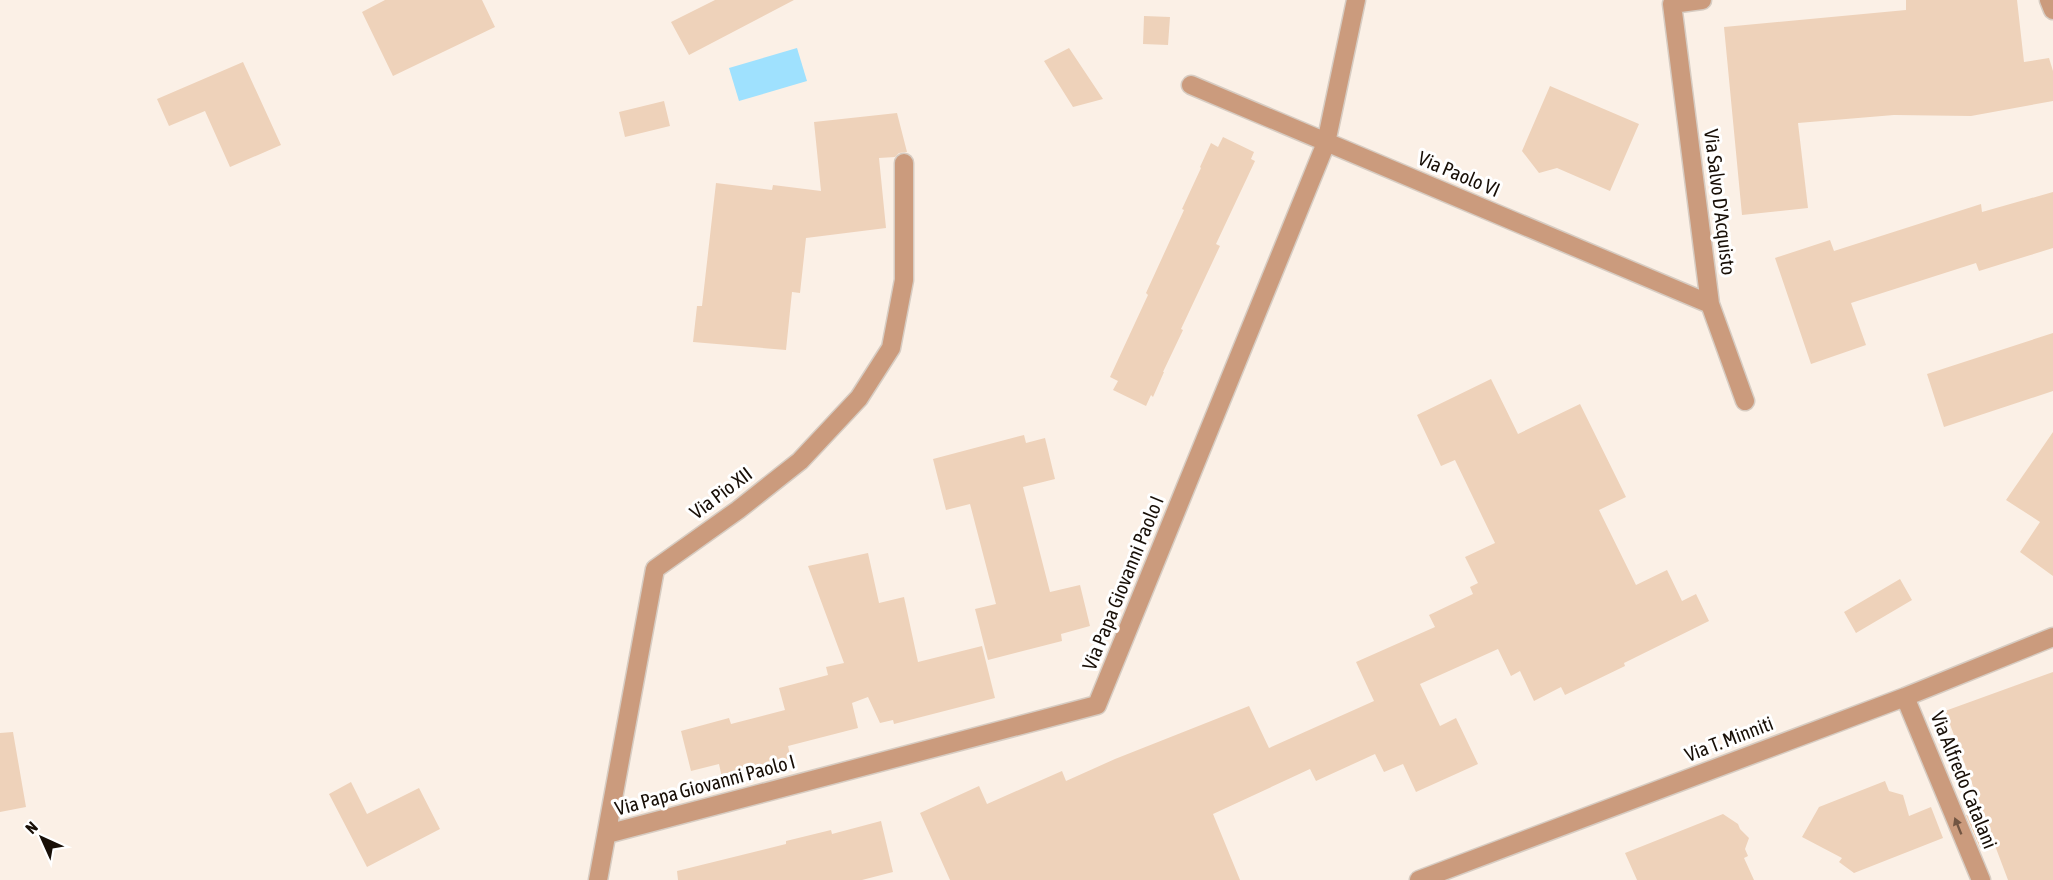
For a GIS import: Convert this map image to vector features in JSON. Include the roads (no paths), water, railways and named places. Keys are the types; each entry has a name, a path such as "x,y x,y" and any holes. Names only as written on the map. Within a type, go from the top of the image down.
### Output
{"street":[{"name":"Via Papa Giovanni Paolo I","path":"607,834 1097,705 1326,144 1356,0"},
{"name":"Via Salvo D'Acquisto","path":"1701,0 1672,4 1710,303 1745,401"},
{"path":"2049,0 2053,10"},
{"name":"Via Paolo VI","path":"1191,85 1326,144 1710,303"},
{"name":"Via Pio XII","path":"598,880 655,570 738,510 800,461 859,398 891,348 904,280 903,163"},
{"name":"Via T. Minniti","path":"1419,880 1905,697 2053,637"},
{"name":"Via Alfredo Catalani","path":"1905,697 1981,880"}],"water":[{"path":"797,48 807,81 739,101 729,68"}]}
